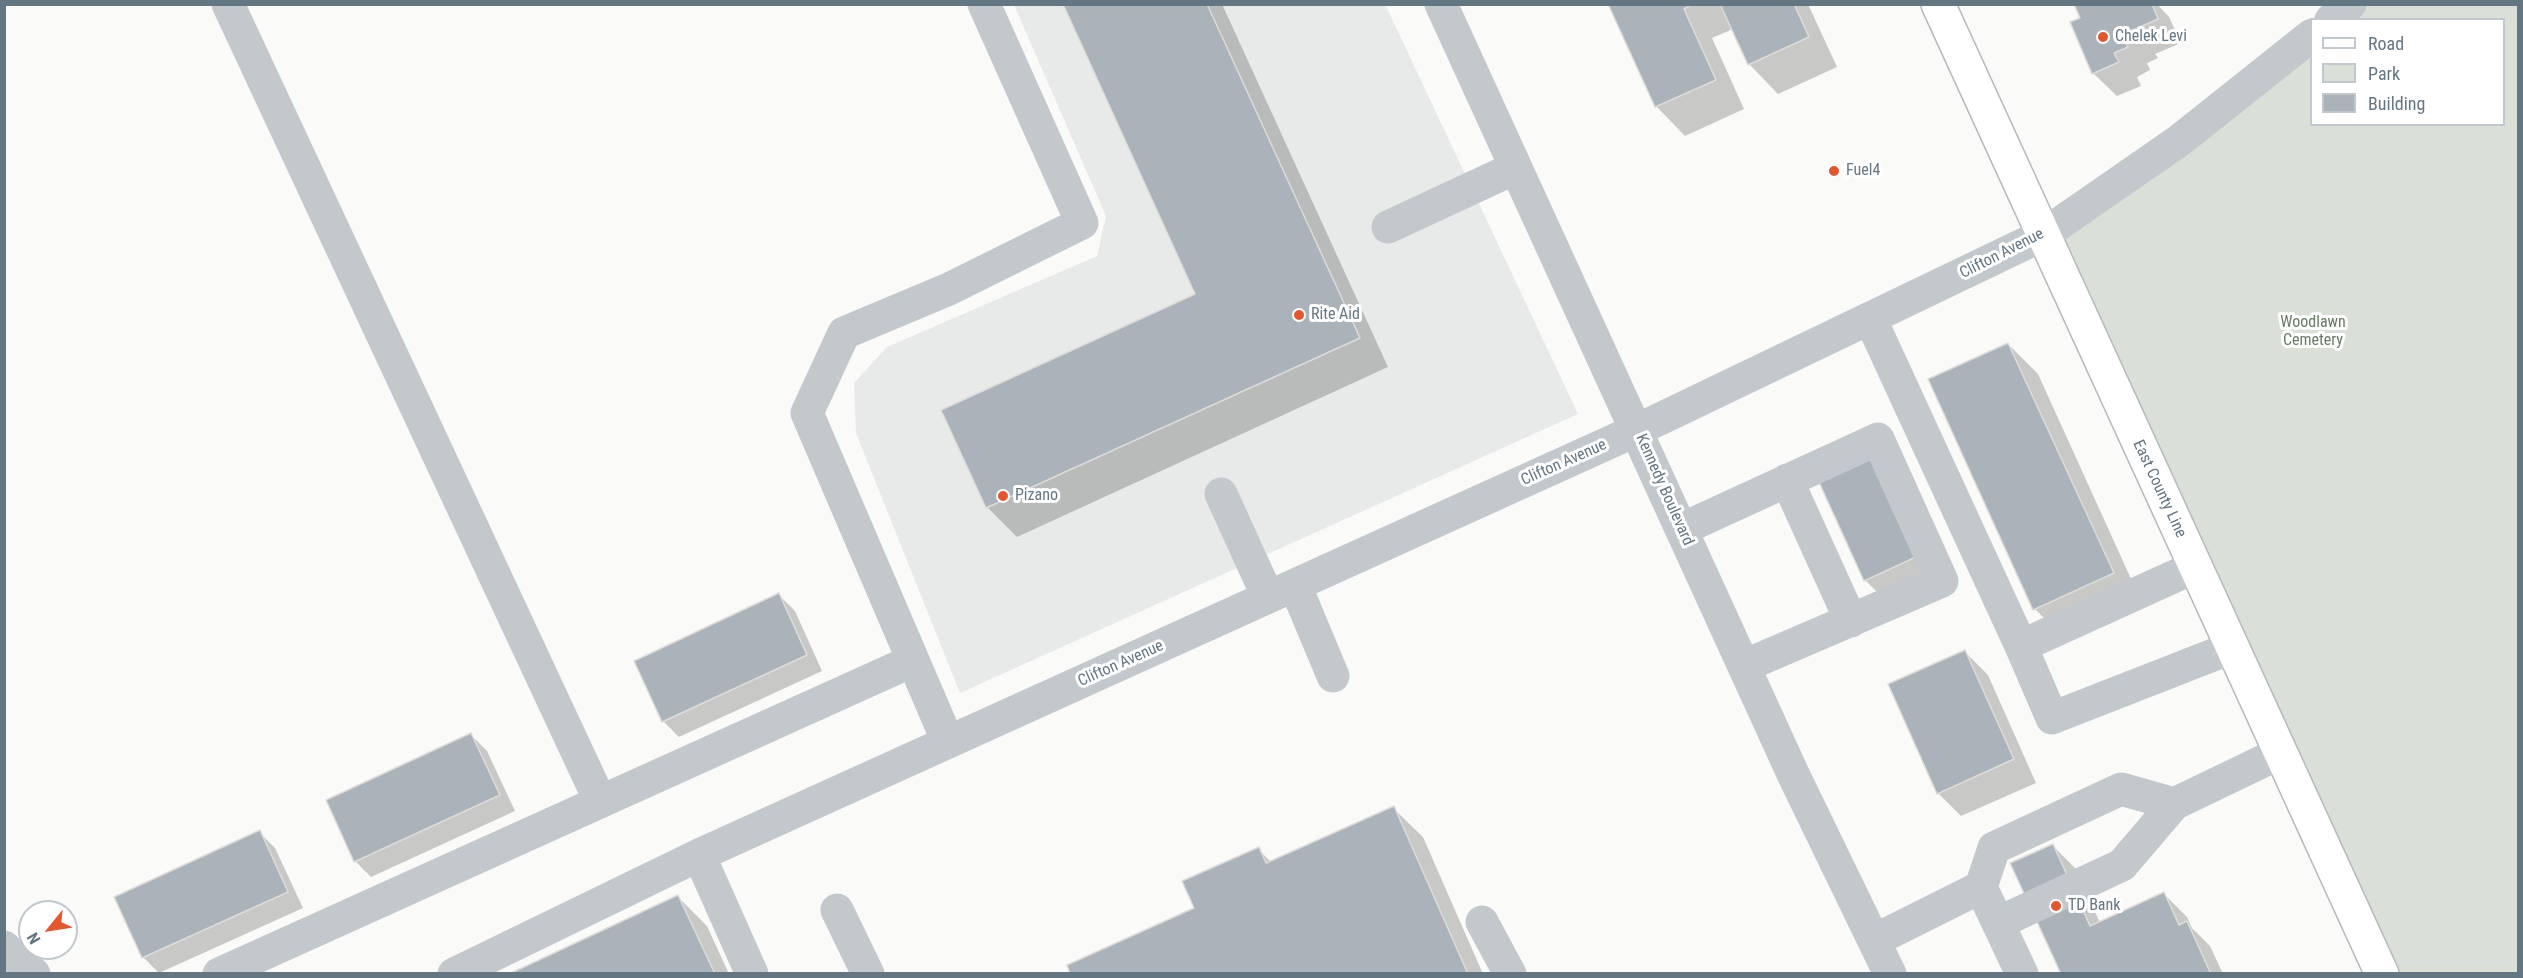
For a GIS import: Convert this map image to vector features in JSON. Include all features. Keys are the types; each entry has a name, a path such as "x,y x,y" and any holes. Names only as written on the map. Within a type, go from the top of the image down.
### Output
{"main road":[{"name":"East County Line","path":"1938,4 2382,974"}],"street":[{"path":"228,4 600,801"},
{"path":"948,742 807,413 844,333 949,289 1082,223 984,4"},
{"name":"Kennedy Boulevard","path":"1441,4 1794,776 1890,974"},
{"path":"2333,18 2350,4"},
{"name":"Clifton Avenue","path":"454,974 775,820 1637,430 2043,235 2180,140 2310,37"},
{"path":"1388,228 1515,168"},
{"path":"1869,318 2052,718 2231,648"},
{"path":"1682,529 1878,439 1883,449 1942,581 1744,666"},
{"path":"1787,480 1851,621"},
{"path":"1221,494 1333,676"},
{"path":"2021,646 2195,567"},
{"path":"219,974 912,661"},
{"path":"1998,923 2122,865 2174,804 2280,753"},
{"path":"2022,974 1981,887 1994,848 2121,789 2174,804"},
{"path":"699,855 752,974"},
{"path":"1875,940 1981,887"},
{"path":"837,910 868,974"},
{"path":"1482,922 1510,974"},
{"path":"4,947 34,974"}],"shaded area":[{"path":"1385,4 1578,414 960,693 856,433 854,383 887,347 1097,256 1106,216 1014,5"}],"green space":[{"name":"Woodlawn Cemetery","path":"2350,5 2518,5 2518,973 2382,973 2043,235 2310,36 2310,126 2505,126 2505,18 2332,18"}],"building":[{"path":"1063,4 1207,4 1360,338 986,508 941,410 1195,294"},
{"path":"1608,4 1693,4 1684,9 1716,80 1655,107"},
{"path":"1720,4 1794,4 1809,37 1748,65"},
{"name":"Chelek Levi","path":"2074,4 2152,4 2158,19 2133,30 2135,35 2124,40 2128,47 2114,53 2119,62 2092,74 2070,22 2080,18"},
{"path":"2008,343 2114,573 2033,610 1928,379"},
{"path":"1872,455 1918,556 1864,581 1818,480"},
{"path":"779,593 807,655 662,722 634,661"},
{"path":"1965,650 2014,759 1937,794 1888,684"},
{"path":"471,733 500,795 354,862 326,800"},
{"path":"1394,806 1468,974 1070,974 1067,965 1194,908 1182,881 1259,847 1266,863"},
{"path":"260,830 288,892 142,958 114,897"},
{"name":"TD Bank","path":"2053,844 2090,926 2164,892 2179,925 2187,921 2210,972 2206,974 2061,974 2010,863"},
{"path":"678,895 715,974 509,974"}],"place":[{"name":"Chelek Levi","path":"2103,37"},
{"name":"Fuel4","path":"1834,171"},
{"name":"Rite Aid","path":"1299,315"},
{"name":"Pizano","path":"1003,496"},
{"name":"TD Bank","path":"2056,906"}]}
